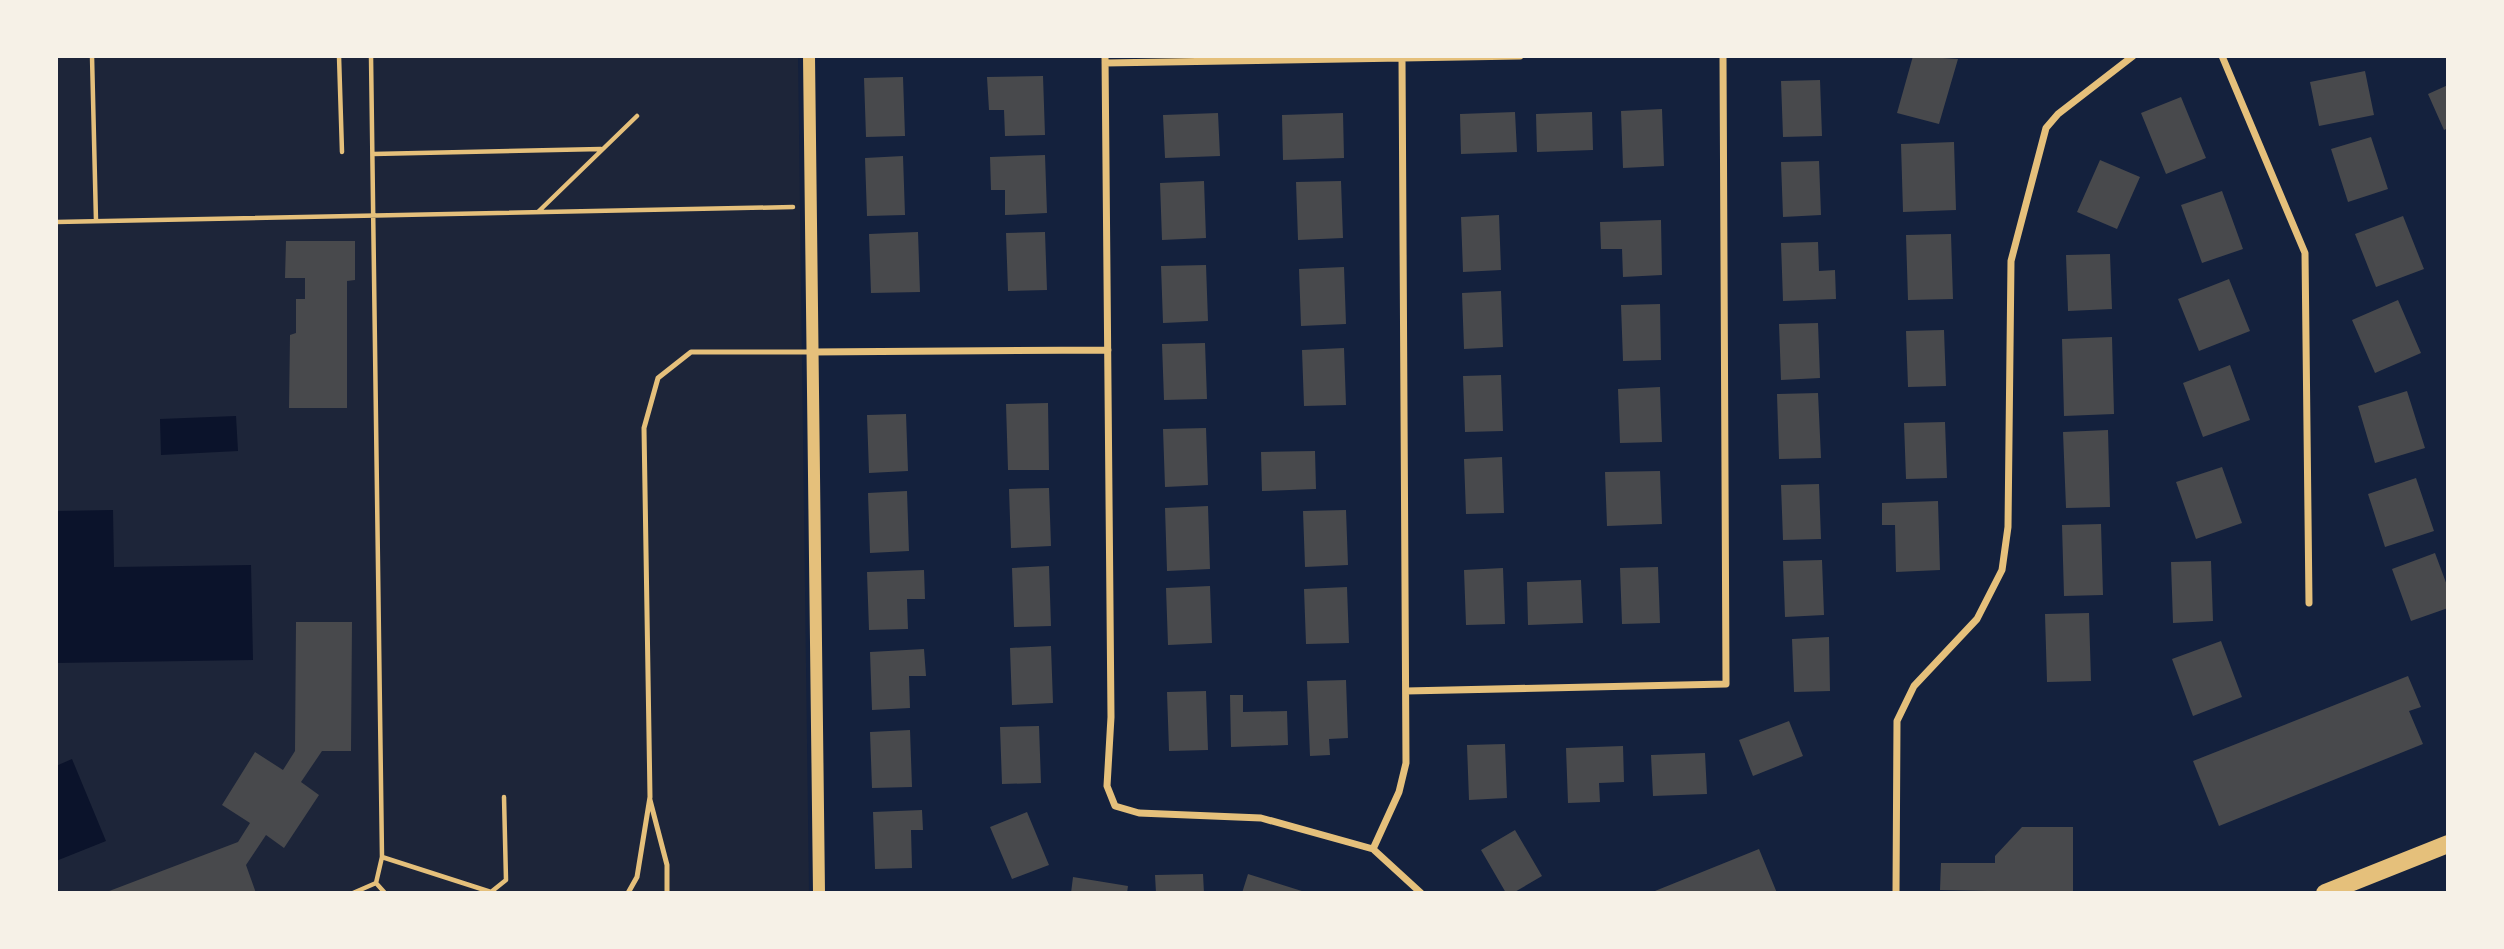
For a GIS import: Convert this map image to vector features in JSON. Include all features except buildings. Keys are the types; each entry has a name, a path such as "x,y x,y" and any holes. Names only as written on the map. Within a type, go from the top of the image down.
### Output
{"main road":[{"path":"2325,893 2448,844"}],"street":[{"path":"809,56 819,893"},
{"path":"1421,893 1373,849 1261,818 1131,811 1115,806 1107,786 1111,717 1105,59 1520,56"},
{"path":"1406,691 1726,684 1723,56"},
{"path":"1896,893 1896,721 1914,686 1977,619 2002,570 2008,527 2011,261 2046,128 2068,106 2133,56"},
{"path":"2222,56 2305,253 2309,603"},
{"path":"1373,849 1399,792 1406,763 1402,58"},
{"path":"812,352 1108,350"}],"lane":[{"path":"628,893 637,877 650,797 644,428 658,378 691,352 812,352"},
{"path":"650,797 667,866 667,893"}],"path":[{"path":"92,56 96,221"},
{"path":"339,56 342,152"},
{"path":"371,56 382,857 376,883"},
{"path":"538,212 637,116"},
{"path":"373,154 601,149"},
{"path":"56,222 810,206"},
{"path":"382,857 492,893 506,880 504,797"},
{"path":"353,893 376,883"},
{"path":"376,883 385,893"}],"shaded area":[{"path":"56,56 798,56 809,893 56,893"},
{"path":"236,416 238,451 161,455 160,419"},
{"path":"113,510 114,567 251,565 253,660 56,663 56,511"},
{"path":"72,759 106,841 56,861 56,766"}]}
